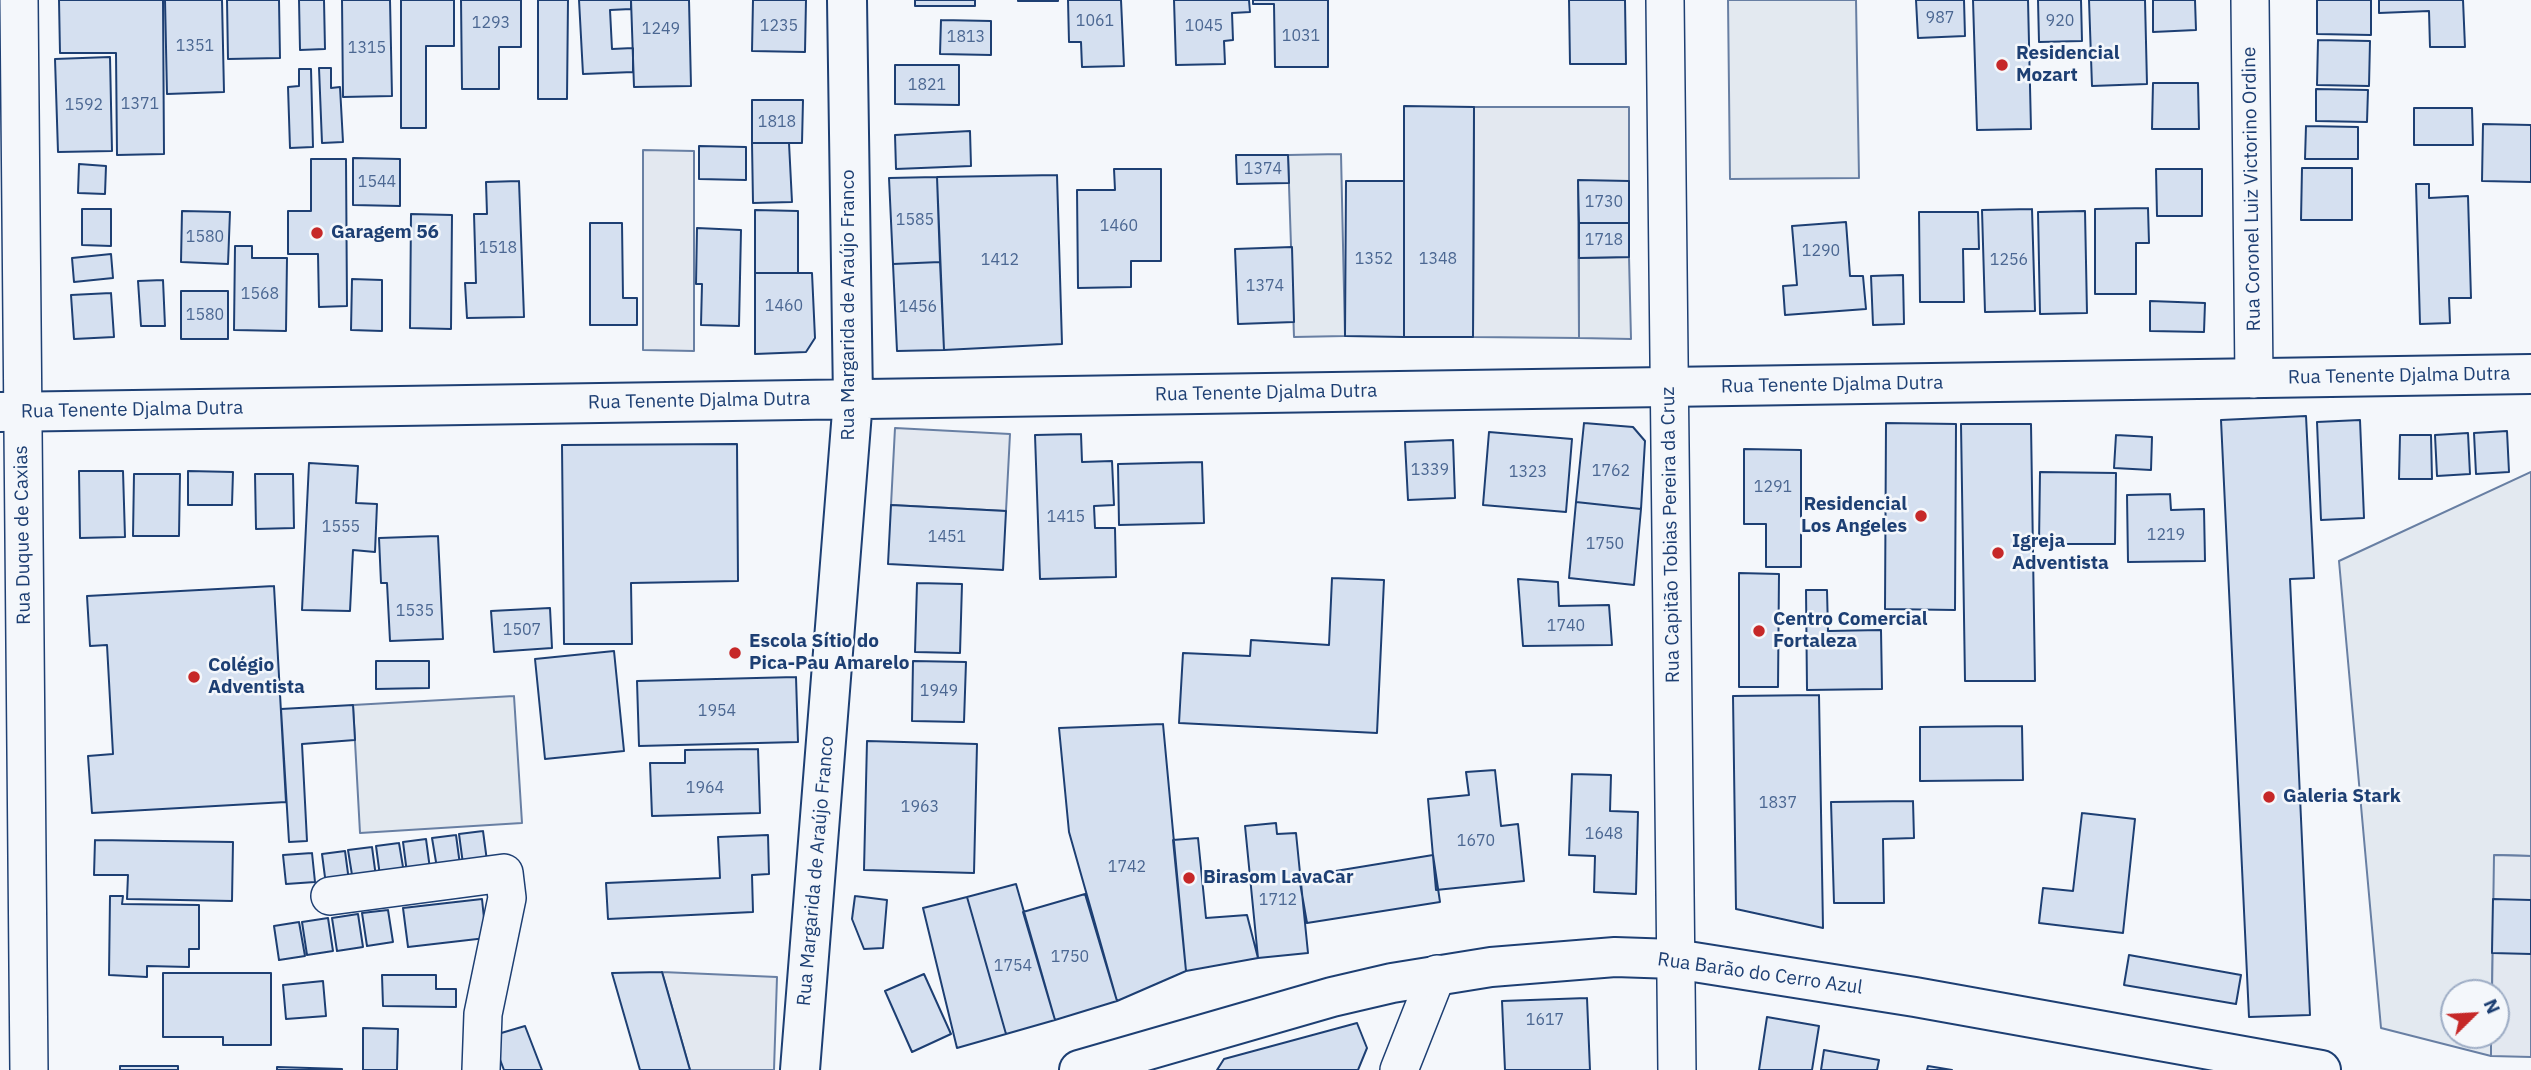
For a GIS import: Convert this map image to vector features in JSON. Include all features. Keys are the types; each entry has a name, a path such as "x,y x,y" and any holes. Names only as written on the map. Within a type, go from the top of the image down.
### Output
{"main road":[{"name":"Rua Margarida de Araújo Franco","path":"800,1070 853,399 847,0"},
{"name":"Rua Tenente Djalma Dutra","path":"11,412 2531,374"},
{"name":"Rua Barão do Cerro Azul","path":"1079,1070 1332,996 1437,974 1615,957 1675,959 1928,1000 2321,1070"}],"street":[{"name":"Rua Duque de Caxias","path":"19,0 11,412 29,1070"},
{"name":"Rua Capitão Tobias Pereira da Cruz","path":"1665,0 1676,1070"},
{"name":"Rua Coronel Luiz Victorino Ordine","path":"2250,0 2254,379"},
{"path":"330,896 504,873 507,898 483,1014 481,1070"},
{"path":"1399,1070 1437,974"}],"shaded area":[{"path":"1728,0 1856,0 1859,178 1730,179"},
{"path":"1474,107 1629,107 1629,181 1578,181 1579,338 1473,337"},
{"path":"643,150 694,151 694,351 643,350"},
{"path":"1341,154 1345,336 1294,337 1288,155"},
{"path":"1629,257 1631,339 1579,338 1579,258"},
{"path":"895,428 1010,434 1006,511 891,505"},
{"path":"2531,472 2531,856 2495,855 2492,979 2440,979 2440,1043 2381,1028 2339,561"},
{"path":"514,696 522,823 360,833 353,705"},
{"path":"2494,855 2531,856 2531,1057 2491,1056 2491,1049 2510,1049 2510,979 2492,979"},
{"path":"662,972 777,977 774,1070 690,1070"},
{"path":"2464,1049 2491,1049 2491,1056"}],"building":[{"path":"59,0 163,0 164,154 117,155 116,53 60,53"},
{"path":"165,0 222,0 224,92 167,94"},
{"path":"227,0 279,0 280,58 228,59"},
{"path":"299,0 324,0 325,49 300,50"},
{"path":"342,0 390,0 392,96 343,97"},
{"path":"401,0 454,0 454,46 426,46 426,128 401,128"},
{"path":"461,0 521,0 521,47 499,47 499,89 462,89"},
{"path":"538,0 568,0 567,99 538,99"},
{"path":"579,0 631,0 631,9 610,10 612,49 633,48 633,72 583,74"},
{"path":"631,0 689,0 691,86 634,87"},
{"path":"753,0 806,0 805,52 752,51"},
{"path":"915,0 975,0 975,6 915,6"},
{"path":"1058,0 1058,1 1018,1"},
{"path":"1068,0 1121,0 1124,66 1082,67 1081,42 1069,42"},
{"path":"1174,0 1249,0 1250,12 1232,13 1233,40 1224,41 1225,64 1176,65"},
{"path":"1253,0 1328,0 1328,67 1275,67 1274,4 1253,4"},
{"path":"1569,0 1625,0 1626,64 1570,64"},
{"path":"1916,0 1964,0 1965,36 1918,38"},
{"name":"Residencial Mozart","path":"1973,0 2028,0 2031,129 1977,130"},
{"path":"2038,0 2081,0 2082,41 2039,42"},
{"path":"2089,0 2145,0 2147,84 2092,86"},
{"path":"2153,0 2195,0 2196,30 2153,32"},
{"path":"2317,0 2371,0 2371,35 2317,34"},
{"path":"2379,0 2463,0 2465,47 2430,47 2429,11 2379,13"},
{"path":"941,20 991,21 991,55 940,54"},
{"path":"2318,40 2370,41 2369,86 2317,85"},
{"path":"110,57 112,151 58,152 55,59"},
{"path":"895,65 959,65 959,105 895,104"},
{"path":"319,68 331,68 331,88 340,87 343,142 322,143"},
{"path":"299,69 311,69 313,147 290,148 288,87 299,86"},
{"path":"2153,83 2198,83 2199,129 2152,129"},
{"path":"2316,89 2368,90 2367,122 2316,121"},
{"path":"752,100 803,100 802,143 752,143"},
{"path":"1404,106 1474,107 1473,337 1404,337"},
{"path":"2414,108 2472,108 2473,145 2414,145"},
{"path":"2483,124 2531,125 2531,182 2482,181"},
{"path":"2306,126 2358,127 2358,159 2305,159"},
{"path":"970,131 971,166 896,169 895,135"},
{"path":"752,143 789,143 792,202 753,203"},
{"path":"699,146 746,147 746,180 699,179"},
{"path":"1236,155 1288,155 1289,183 1237,184"},
{"path":"353,158 400,159 400,206 353,205"},
{"name":"Garagem 56","path":"311,159 346,159 347,306 319,307 318,254 288,254 288,211 311,211"},
{"path":"79,164 106,166 105,194 78,193"},
{"path":"2302,168 2352,168 2352,220 2301,220"},
{"path":"1114,169 1161,169 1161,261 1131,261 1131,287 1078,288 1077,190 1115,190"},
{"path":"2156,169 2202,169 2202,216 2157,216"},
{"path":"1057,175 1062,344 944,350 937,177"},
{"path":"937,177 940,262 893,264 889,178"},
{"path":"1578,180 1629,181 1629,223 1579,223"},
{"path":"519,181 524,317 467,318 465,283 476,283 474,214 487,214 486,182"},
{"path":"1346,181 1404,181 1404,337 1345,336"},
{"path":"2416,184 2429,184 2429,198 2468,196 2471,298 2449,298 2450,323 2420,324"},
{"path":"2148,208 2149,243 2136,243 2136,294 2095,294 2095,209"},
{"path":"82,209 111,209 111,246 82,245"},
{"path":"2032,209 2035,311 1985,312 1982,210"},
{"path":"755,210 798,211 798,273 755,273"},
{"path":"182,211 230,212 228,264 181,262"},
{"path":"2085,211 2087,313 2040,314 2038,212"},
{"path":"1919,212 1978,212 1979,249 1963,249 1964,302 1920,302"},
{"path":"411,214 452,215 451,329 410,328"},
{"path":"1846,222 1850,276 1863,276 1866,309 1785,315 1783,286 1797,285 1792,226"},
{"path":"590,223 622,223 623,298 637,298 637,325 590,325"},
{"path":"1579,223 1629,223 1629,257 1579,258"},
{"path":"697,228 741,230 739,326 701,325 702,284 696,284"},
{"path":"235,246 252,246 252,258 287,258 286,331 234,330"},
{"path":"1292,247 1294,322 1238,324 1235,249"},
{"path":"111,254 113,278 74,282 72,258"},
{"path":"940,262 944,350 897,351 893,264"},
{"path":"755,273 812,273 815,338 806,352 755,354"},
{"path":"1903,275 1904,324 1873,325 1871,276"},
{"path":"352,279 382,280 382,331 351,330"},
{"path":"163,280 165,326 141,326 138,281"},
{"path":"181,291 228,291 228,339 181,339"},
{"path":"111,293 114,337 74,339 71,295"},
{"path":"2150,301 2205,303 2204,332 2150,331"},
{"name":"Galeria Stark","path":"2306,416 2314,578 2290,579 2310,1015 2249,1017 2221,420"},
{"path":"2360,420 2364,518 2321,520 2317,422"},
{"path":"1584,423 1633,427 1645,441 1641,509 1576,502"},
{"name":"Residencial Los Angeles","path":"1886,423 1956,424 1955,610 1885,609"},
{"name":"Igreja Adventista","path":"1961,424 2031,424 2035,681 1965,681"},
{"path":"2507,431 2509,472 2476,474 2474,433"},
{"path":"1489,432 1572,439 1566,512 1483,505"},
{"path":"2468,433 2470,474 2437,476 2435,435"},
{"path":"1081,434 1082,462 1112,461 1114,505 1094,506 1095,528 1115,528 1116,577 1040,579 1035,435"},
{"path":"2116,435 2152,437 2151,470 2114,468"},
{"path":"2400,435 2431,435 2432,479 2399,479"},
{"path":"1453,440 1455,498 1408,500 1405,442"},
{"path":"737,444 738,581 631,583 632,644 564,644 562,445"},
{"path":"1744,449 1801,450 1801,567 1766,567 1766,524 1744,524"},
{"path":"1202,462 1204,523 1119,525 1118,464"},
{"path":"309,463 358,466 356,503 377,504 375,552 353,550 350,611 302,610"},
{"path":"79,471 123,471 125,537 80,538"},
{"path":"188,471 233,472 232,505 188,505"},
{"path":"2040,472 2116,473 2115,544 2039,544"},
{"path":"134,474 180,474 179,536 133,536"},
{"path":"255,474 293,474 294,528 256,529"},
{"path":"2170,494 2171,510 2204,509 2205,561 2128,562 2127,495"},
{"path":"1576,502 1641,509 1634,585 1569,578"},
{"path":"891,505 1006,511 1003,570 888,564"},
{"path":"438,536 443,639 390,641 387,583 381,583 379,538"},
{"name":"Centro Comercial Fortaleza","path":"1739,573 1779,574 1778,687 1739,687"},
{"path":"1332,578 1384,580 1377,733 1179,723 1183,653 1250,656 1251,640 1329,645"},
{"path":"1518,579 1558,582 1559,606 1609,605 1612,645 1523,646"},
{"path":"917,583 962,584 960,653 915,652"},
{"name":"Colégio Adventista","path":"274,586 286,802 92,813 88,756 113,754 107,645 90,646 87,596"},
{"path":"1806,590 1827,590 1828,631 1881,630 1882,689 1807,690"},
{"path":"550,608 552,648 494,652 491,611"},
{"path":"614,651 624,751 545,759 535,659"},
{"path":"376,661 429,661 429,688 376,689"},
{"path":"913,661 966,662 964,722 912,721"},
{"path":"796,677 798,742 639,746 637,681"},
{"path":"1819,695 1823,928 1736,909 1733,696"},
{"path":"353,705 355,740 302,744 307,841 289,842 281,709"},
{"path":"1163,724 1186,971 1117,1001 1069,832 1059,728"},
{"path":"2022,726 2023,780 1920,781 1920,727"},
{"path":"867,741 977,744 974,873 864,870"},
{"path":"758,749 760,813 652,816 650,763 685,763 685,750"},
{"path":"1495,770 1501,826 1518,824 1524,881 1436,890 1428,799 1469,795 1466,772"},
{"path":"1572,774 1611,775 1610,811 1638,812 1636,894 1594,892 1595,856 1569,855"},
{"path":"1913,801 1914,838 1883,839 1884,903 1834,903 1831,802"},
{"path":"2082,813 2135,819 2123,933 2039,923 2043,888 2073,891"},
{"path":"1276,823 1277,834 1296,833 1308,953 1258,958 1245,826"},
{"path":"483,831 487,861 463,864 459,834"},
{"path":"456,835 460,865 437,868 432,838"},
{"path":"768,835 769,874 752,875 753,912 608,919 606,883 720,878 718,837"},
{"name":"Birasom LavaCar","path":"1198,838 1206,918 1247,915 1258,958 1186,971 1173,840"},
{"path":"426,839 430,869 407,873 403,842"},
{"path":"95,840 233,842 232,901 127,899 128,875 94,875"},
{"path":"399,843 404,873 380,876 376,846"},
{"path":"372,847 376,877 353,881 348,850"},
{"path":"345,851 349,881 326,885 322,854"},
{"path":"312,853 315,882 286,884 283,855"},
{"path":"1433,855 1440,902 1307,923 1299,877"},
{"path":"1016,884 1055,1020 1006,1034 967,897"},
{"path":"1085,894 1117,1001 1055,1020 1023,912"},
{"path":"110,896 123,896 122,904 199,905 199,949 189,949 189,967 147,966 147,977 109,975"},
{"path":"855,896 887,900 883,948 864,949 852,919"},
{"path":"967,897 1006,1034 957,1048 923,908"},
{"path":"482,899 486,938 408,947 403,908"},
{"path":"2493,899 2531,900 2531,954 2492,953"},
{"path":"388,910 393,942 367,946 362,913"},
{"path":"358,914 363,947 337,951 332,918"},
{"path":"328,918 333,951 307,955 302,922"},
{"path":"299,922 305,956 279,960 274,926"},
{"path":"2129,955 2241,975 2236,1004 2124,985"},
{"path":"662,972 690,1070 640,1070 612,973"},
{"path":"163,973 271,973 271,1045 223,1045 223,1037 163,1037"},
{"path":"924,974 951,1034 912,1052 885,991"},
{"path":"382,975 436,975 436,989 456,989 456,1007 383,1006"},
{"path":"323,981 326,1016 286,1019 283,985"},
{"path":"1587,998 1590,1070 1505,1070 1502,1001"},
{"path":"1767,1017 1819,1026 1812,1070 1759,1070"},
{"path":"1357,1023 1367,1048 1358,1070 1217,1070 1224,1059"},
{"path":"525,1026 542,1070 504,1070 491,1036"},
{"path":"363,1028 398,1029 397,1070 363,1070"},
{"path":"1824,1050 1879,1060 1877,1070 1821,1070"},
{"path":"120,1066 178,1066 178,1070 120,1070"},
{"path":"1928,1066 1952,1070 1927,1070"},
{"path":"277,1067 342,1069 342,1070 277,1070"}],"place":[{"name":"Residencial Mozart","path":"2002,65"},
{"name":"Garagem 56","path":"317,233"},
{"name":"Residencial Los Angeles","path":"1921,516"},
{"name":"Igreja Adventista","path":"1998,553"},
{"name":"Centro Comercial Fortaleza","path":"1759,631"},
{"name":"Escola Sítio do Pica-Pau Amarelo","path":"735,653"},
{"name":"Colégio Adventista","path":"194,677"},
{"name":"Galeria Stark","path":"2269,797"},
{"name":"Birasom LavaCar","path":"1189,878"}]}
